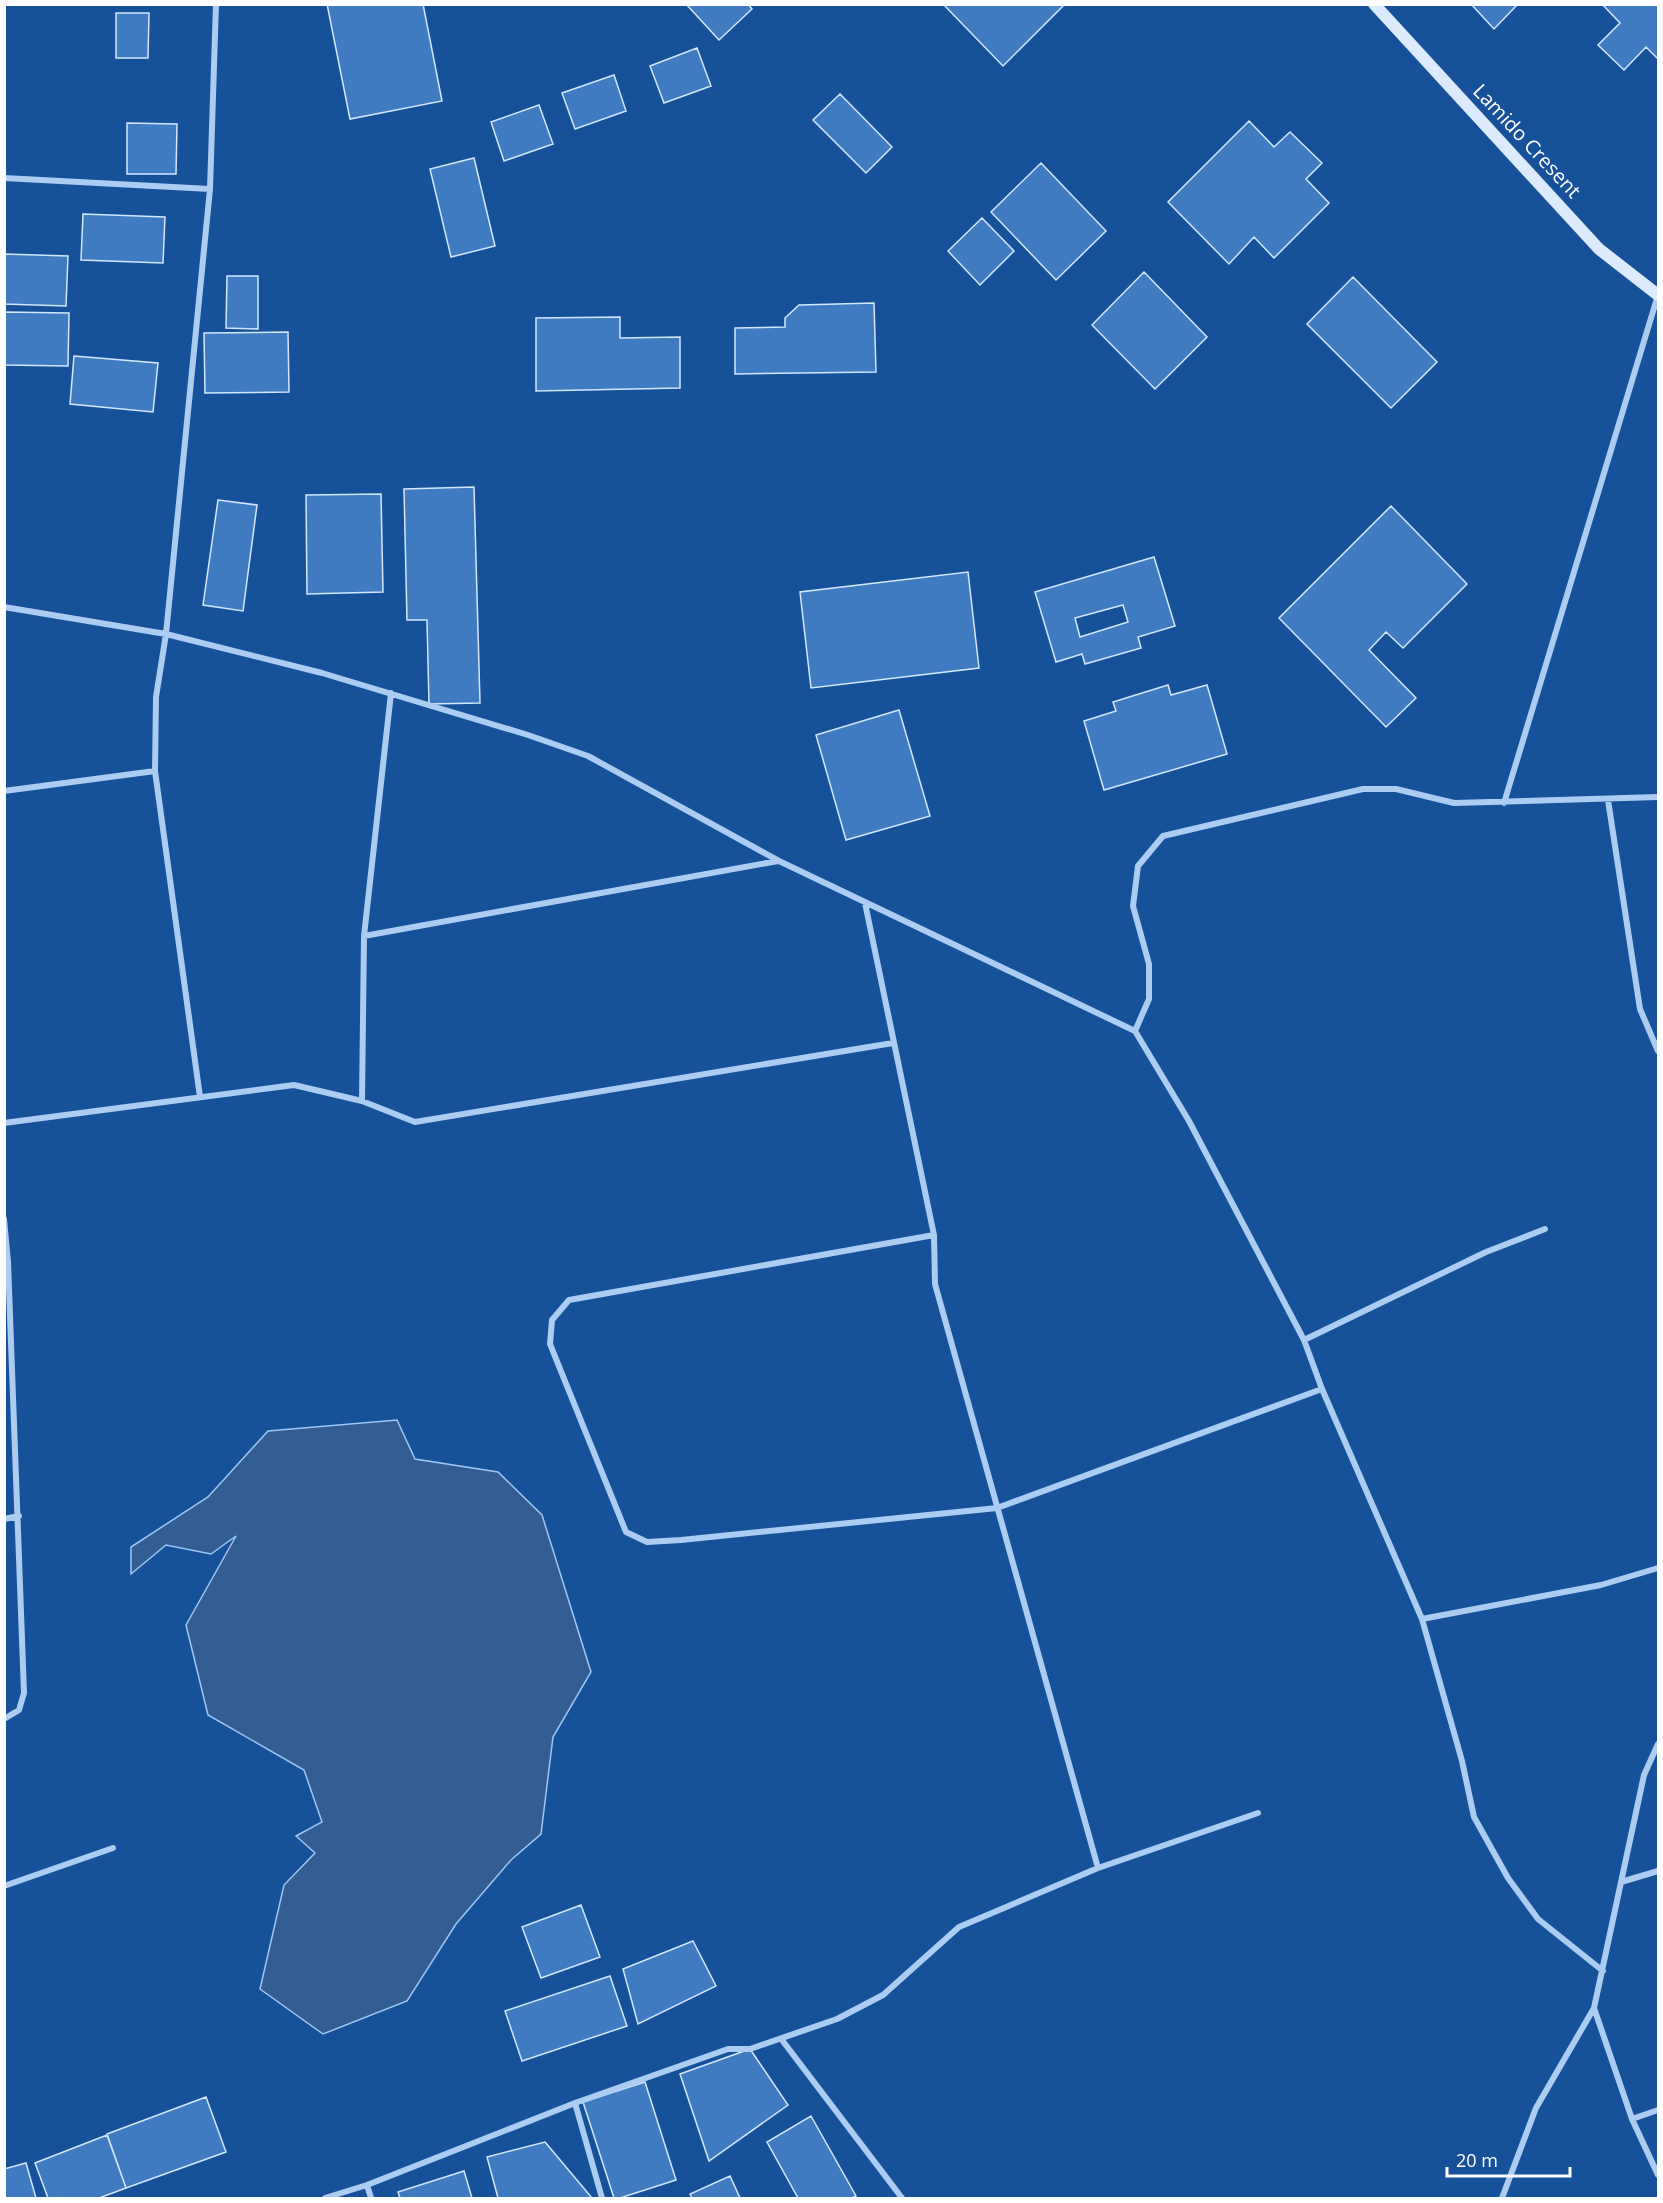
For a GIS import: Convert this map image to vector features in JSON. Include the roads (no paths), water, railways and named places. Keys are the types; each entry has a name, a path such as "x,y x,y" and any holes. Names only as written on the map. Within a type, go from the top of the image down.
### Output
{"street":[{"path":"200,1097 155,771 156,696 166,634 210,189 216,4"},
{"name":"Lamido Cresent","path":"1374,4 1599,249 1659,295"},
{"path":"4,178 210,189"},
{"path":"1504,803 1659,295"},
{"path":"4,607 166,634 391,693 588,756 779,861 1135,1031 1189,1121 1304,1340 1322,1389 1422,1619 1462,1761 1474,1817 1508,1878 1538,1919 1603,1971"},
{"path":"362,1101 364,936 391,693"},
{"path":"4,791 155,771"},
{"path":"1135,1031 1149,999 1149,964 1133,906 1138,866 1163,836 1363,789 1396,789 1454,803 1659,797"},
{"path":"1608,800 1640,1009 1659,1051"},
{"path":"364,936 779,861"},
{"path":"865,903 934,1236 935,1284 1098,1868"},
{"path":"4,1123 294,1084 362,1101 415,1122 893,1043"},
{"path":"4,1219 19,1516 24,1693 19,1710 4,1719"},
{"path":"1304,1340 1486,1252 1545,1229"},
{"path":"934,1236 569,1300 552,1320 550,1344 626,1532 647,1542 997,1508 1322,1389"},
{"path":"4,1519 19,1516"},
{"path":"1422,1619 1601,1585 1659,1568"},
{"path":"1502,2199 1536,2108 1594,2008 1644,1775 1659,1744"},
{"path":"325,2199 367,2185 575,2103 728,2049 750,2049 782,2040 837,2019 883,1995 959,1927 1098,1868 1258,1813"},
{"path":"4,1886 113,1848"},
{"path":"1622,1882 1659,1871"},
{"path":"1594,2008 1632,2119 1659,2175"},
{"path":"782,2040 902,2199"},
{"path":"575,2103 602,2199"},
{"path":"1632,2119 1659,2110"},
{"path":"367,2185 370,2199"}],"water":[{"path":"397,1420 415,1459 498,1472 542,1515 591,1672 553,1737 541,1834 511,1860 456,1924 407,2001 323,2034 260,1989 284,1885 315,1853 296,1836 322,1822 304,1770 208,1715 186,1625 236,1536 211,1554 166,1545 131,1574 131,1547 208,1497 268,1431"}]}
